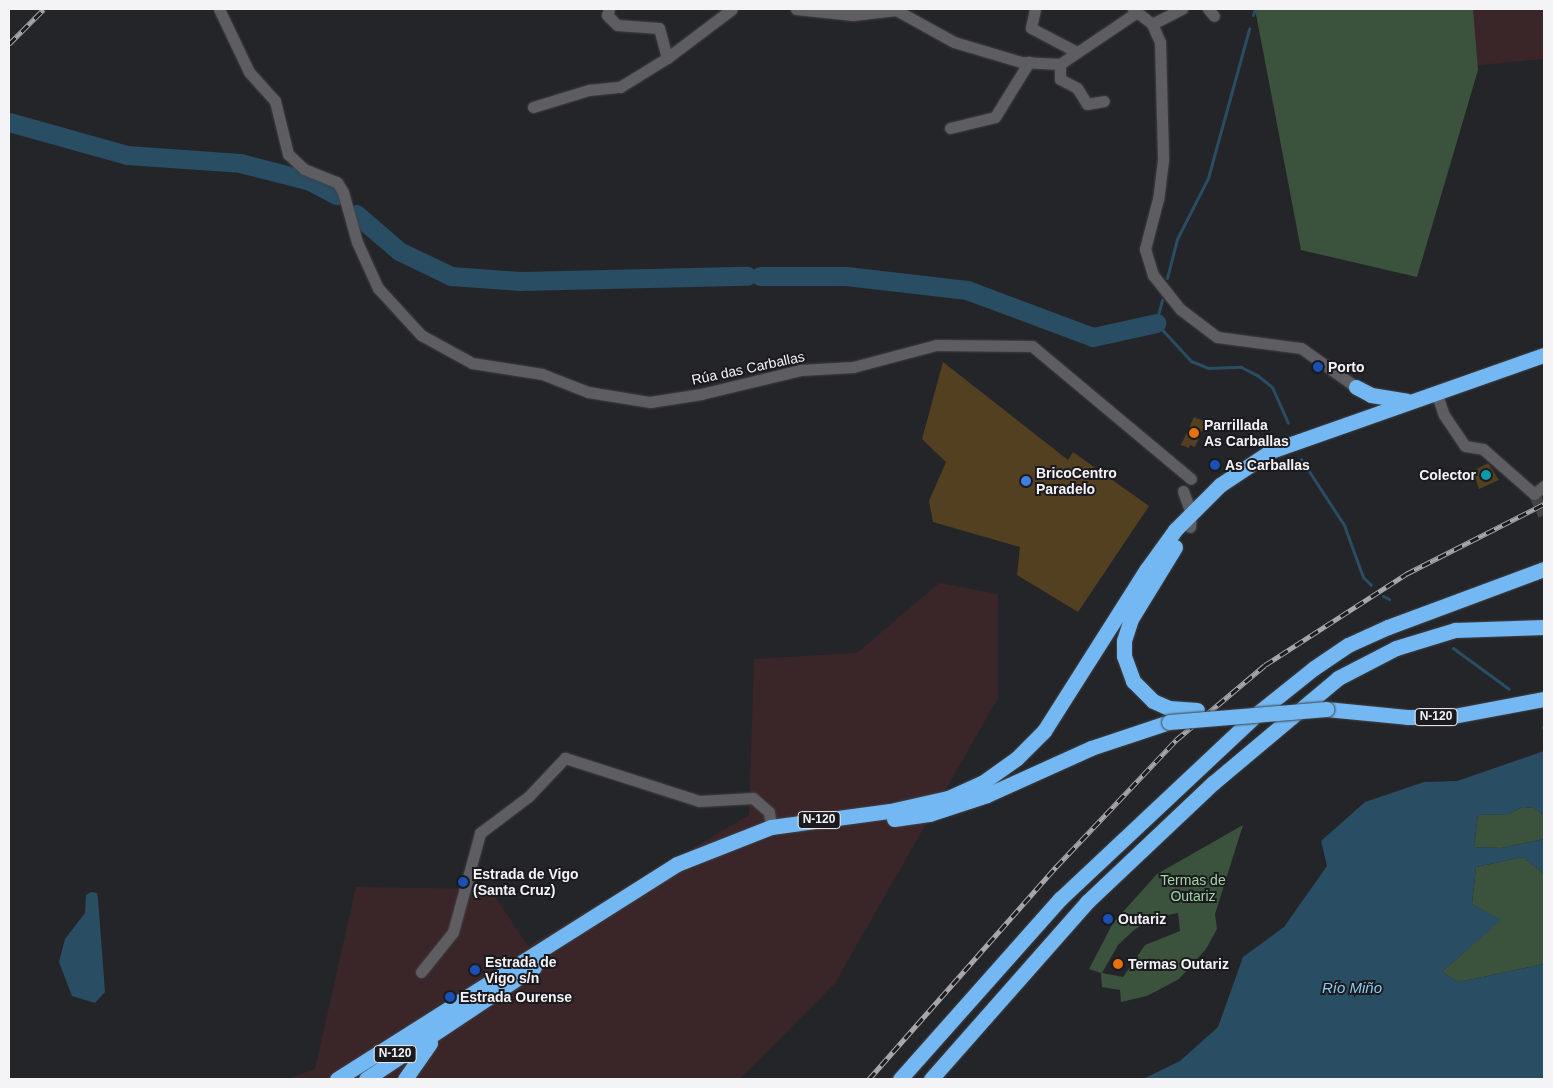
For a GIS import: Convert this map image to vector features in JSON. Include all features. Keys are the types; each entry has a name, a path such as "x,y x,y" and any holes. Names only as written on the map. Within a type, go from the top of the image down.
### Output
{"highway":[{"name":"N-120","path":"353,1079 406,1047 677,864 771,827 890,811 948,798 982,783 1017,758 1064,705 1147,569 1220,485 1271,451 1359,418 1544,355"},
{"path":"1356,387 1371,395 1411,401"},
{"path":"1356,387 1365,402 1359,418"},
{"name":"N-120","path":"1190,520 1138,605 1128,627 1123,650 1128,672 1145,695 1170,708 1197,710 1261,706 1326,709 1407,717 1448,716 1544,699"},
{"path":"900,1079 1060,900 1259,712 1314,668 1348,645 1388,627 1544,569"},
{"path":"931,1079 1088,902 1213,783 1338,678 1396,648 1456,630 1544,627"},
{"name":"N-120","path":"366,1079 433,1029 651,888 712,856 793,833 929,814 987,795 1091,748 1170,722 1326,709"},
{"name":"N-120","path":"337,1079 433,1029"},
{"name":"N-120","path":"405,1079 433,1029"}],"street":[{"name":"Rúa das Carballas","path":"219,9 249,72 275,101 288,154 304,169 337,182 343,192 357,242 378,288 421,335 472,363 536,373 588,392 650,402 701,394 801,370 853,367 936,345 1032,346 1191,479"},
{"path":"609,9 607,15 617,25 659,28 667,58"},
{"path":"533,107 589,90 620,87 667,58 732,9"},
{"path":"796,9 853,15 896,10 954,42 1029,62 1060,64 1135,10 1152,24 1160,42 1163,160 1158,199 1145,249 1153,275 1180,309 1217,337 1301,348 1356,387"},
{"path":"1035,9 1031,28 1077,52"},
{"path":"1152,24 1182,9"},
{"path":"950,128 996,117 1029,62"},
{"path":"1060,64 1060,79 1077,88 1087,104 1104,101"},
{"path":"1436,392 1444,415 1465,446 1483,449 1534,494 1544,486"},
{"path":"1183,491 1190,520"},
{"path":"421,972 453,932 480,833 528,797 565,758 698,801 753,798 769,812 771,827"}],"shaded area":[{"path":"1413,9 1544,9 1544,59 1447,68"},
{"path":"939,583 998,594 998,698 835,983 740,1079 288,1079 315,1069 356,887 490,889 528,946 749,815 754,659 857,653"}],"green space":[{"path":"1255,9 1473,9 1478,70 1417,277 1301,250"},
{"path":"1522,807 1535,808 1544,816 1544,839 1501,848 1474,847 1478,815 1509,814"},
{"name":"Termas de Outariz","path":"1243,825 1215,914 1217,929 1206,949 1179,979 1147,996 1121,1002 1120,990 1102,987 1101,973 1089,969 1113,923 1157,874","holes":["1178,913 1180,931 1145,945 1123,977 1102,973 1118,945 1134,930 1153,918"]},
{"path":"1523,857 1544,874 1544,964 1459,982 1442,972 1500,920 1472,904 1476,867"}],"water":[{"name":"Río Miño","path":"1544,751 1544,816 1535,808 1522,807 1509,814 1478,815 1474,847 1501,848 1544,839 1544,874 1523,857 1476,867 1472,904 1501,920 1442,972 1459,982 1544,964 1544,1079 1143,1079 1180,1061 1218,1027 1243,957 1284,927 1327,866 1321,841 1365,802 1424,782 1457,781"},
{"path":"91,892 97,893 98,898 105,992 95,1003 72,996 59,962 65,939 85,913 86,895"}],"building":[{"name":"BricoCentro Paradelo","path":"943,362 1068,460 1073,452 1149,506 1078,612 1017,575 1020,547 933,522 929,501 946,462 922,439"},
{"name":"Parrillada As Carballas","path":"1194,417 1206,422 1195,447 1190,445 1189,448 1181,445"},
{"name":"Colector","path":"1488,463 1499,480 1479,489 1473,471"}],"waterway":[{"path":"1253,15 1255,9"},
{"path":"1167,278 1177,239 1208,178 1249,29"},
{"path":"9,122 127,155 240,163 310,181 336,195"},
{"path":"356,214 399,251 451,276 520,281 747,276"},
{"path":"760,276 846,276 967,290 1093,337 1156,323"},
{"path":"1162,300 1156,323 1191,361 1208,368 1241,367 1257,375 1272,387 1288,423"},
{"path":"1301,459 1344,525 1363,577 1371,585"},
{"path":"1383,596 1389,599"},
{"path":"1453,648 1509,689"}],"tunnel":[{"path":"1534,494 1544,515"}],"railway":[{"path":"9,44 44,9"},
{"path":"869,1079 1056,867 1176,740 1265,665 1406,574 1544,504"}],"place":[{"name":"Porto","path":"1318,367"},
{"name":"Parrillada As Carballas","path":"1194,433"},
{"name":"As Carballas","path":"1215,465"},
{"name":"Colector","path":"1486,475"},
{"name":"BricoCentro Paradelo","path":"1026,481"},
{"name":"Estrada de Vigo (Santa Cruz)","path":"463,882"},
{"name":"Outariz","path":"1108,919"},
{"name":"Termas Outariz","path":"1118,964"},
{"name":"Estrada de Vigo s/n","path":"475,970"},
{"name":"Estrada Ourense","path":"450,997"}]}
